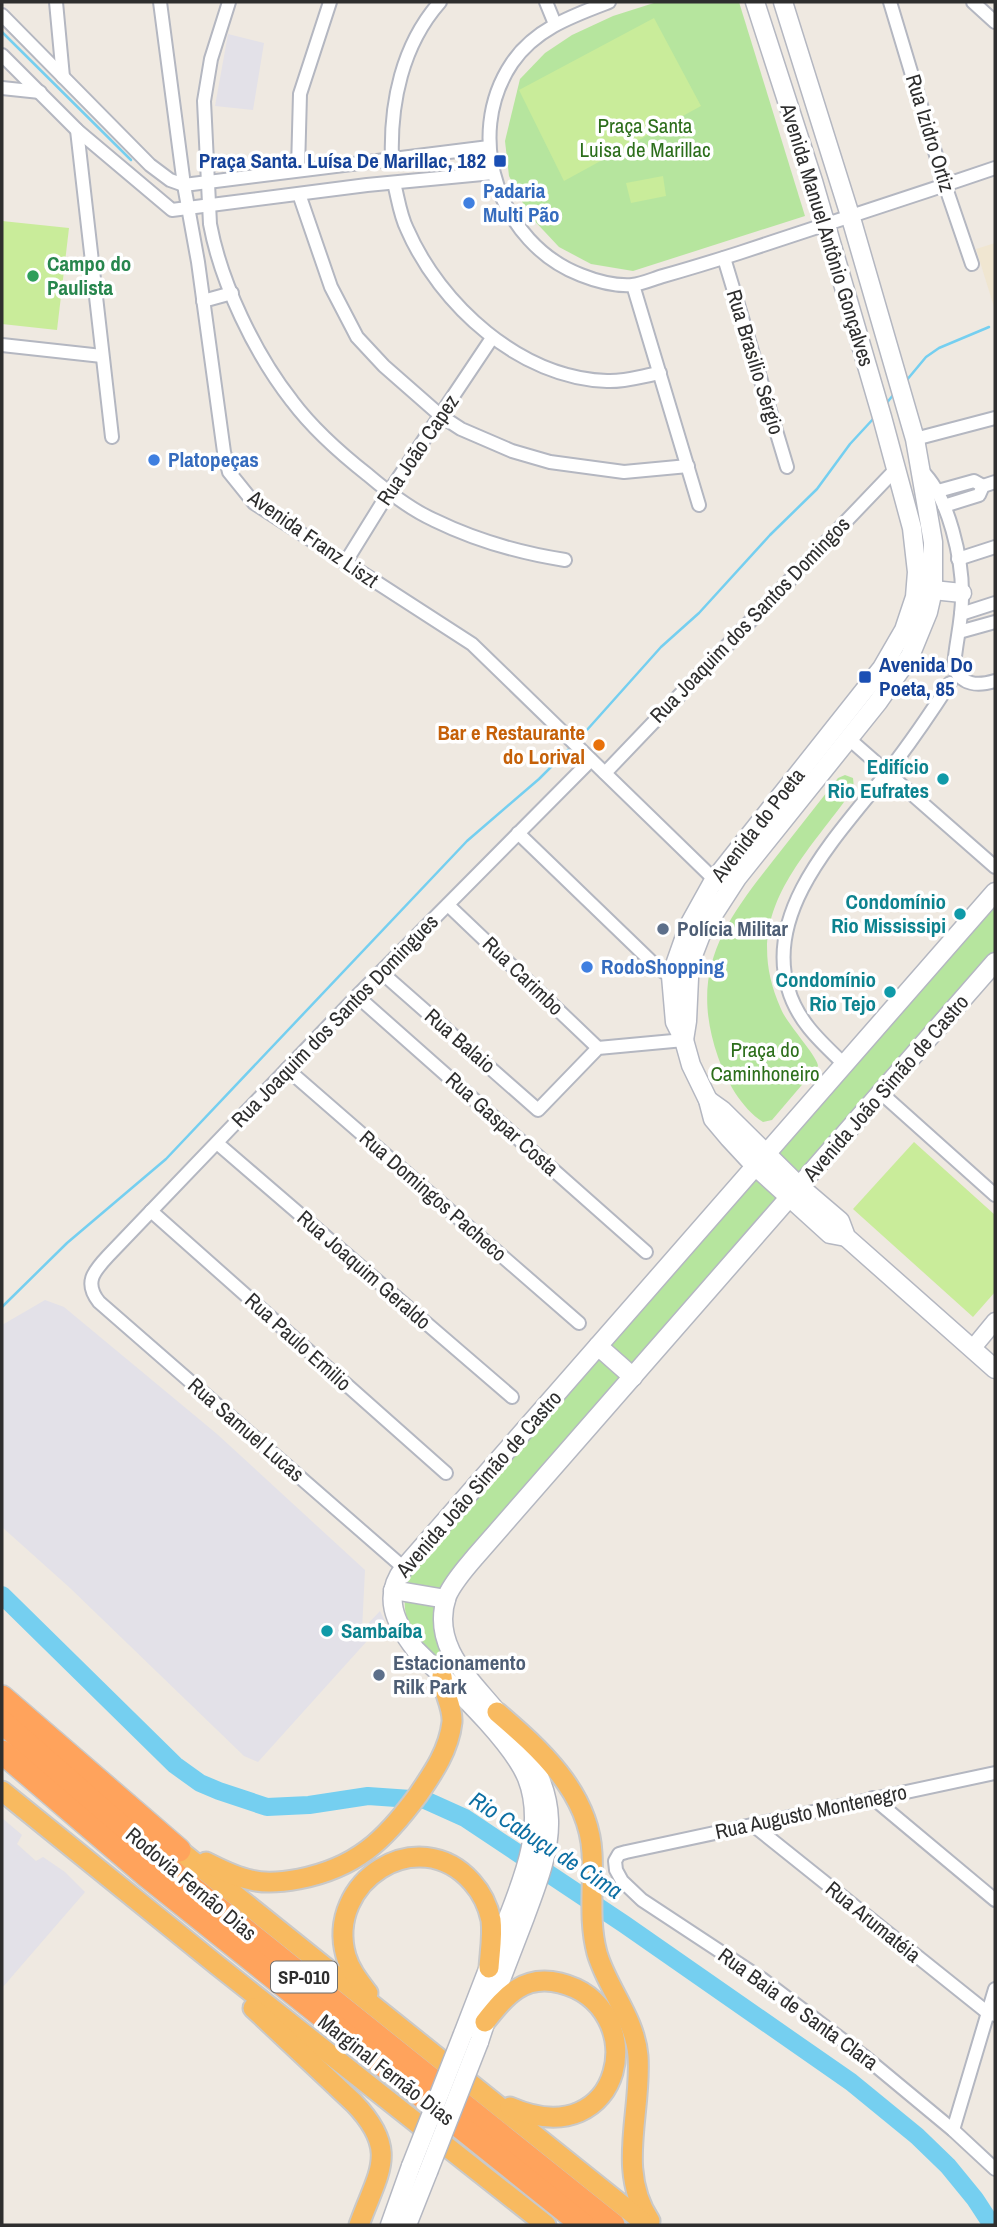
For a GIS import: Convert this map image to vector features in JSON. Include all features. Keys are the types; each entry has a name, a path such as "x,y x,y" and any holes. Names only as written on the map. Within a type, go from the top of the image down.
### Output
{"highway":[{"path":"2,1696 179,1850 251,1881 281,1882 310,1877 348,1864 377,1843 399,1821 443,1755 452,1721 452,1707 443,1688 442,1676"},
{"path":"496,1712 543,1754 570,1789 589,1828 593,1934 598,1956 630,2025 635,2044 638,2078 631,2158 633,2181 636,2197 653,2225"},
{"name":"Rodovia Fernão Dias","path":"2,1722 181,1879 613,2225"},
{"name":"Rodovia Fernão Dias","path":"2,1752 147,1876 583,2225"},
{"name":"Marginal Fernão Dias","path":"2,1791 217,1965 547,2225"},
{"name":"Marginal Fernão Dias","path":"179,1850 647,2225"},
{"path":"388,2018 355,1976 345,1955 344,1923 353,1896 364,1881 389,1863 410,1858 434,1858 465,1873 486,1902 491,1918 489,1968"},
{"path":"217,1965 222,1978 337,2085 369,2119 379,2138 381,2167 359,2225"},
{"path":"485,2022 514,1989 526,1984 554,1982 571,1986 595,2001 611,2024 616,2044 616,2060 610,2080 605,2090 584,2111 560,2119 544,2118 489,2098"}],"main road":[{"name":"Avenida Manuel Antônio Gonçalves","path":"755,2 826,225 896,469"},
{"name":"Avenida Manuel Antônio Gonçalves","path":"783,2 915,439"},
{"path":"863,354 890,353"},
{"name":"Avenida do Poeta","path":"915,439 933,542 933,590 929,612 910,656 878,702 689,925 680,977 687,1021 684,1040 691,1065 709,1100 722,1110 760,1160 794,1192 830,1234 846,1237 995,1369"},
{"name":"Avenida do Poeta","path":"721,886 882,668 904,630 915,597 917,572 912,528 896,469"},
{"path":"933,590 962,593"},
{"name":"Avenida João Simão de Castro","path":"538,1849 534,1810 526,1778 508,1749 402,1632 396,1617 394,1583 404,1568 995,892"},
{"name":"Avenida João Simão de Castro","path":"471,2038 485,2022 549,1820 543,1786 525,1751 496,1712 471,1685 452,1653 445,1637 446,1599 466,1567 995,962"},
{"path":"598,1346 633,1377"},
{"path":"393,1590 446,1599"},
{"name":"Avenida João Simão de Castro","path":"419,2169 471,2038 489,1968 527,1887"},
{"path":"390,2225 419,2169"},
{"path":"407,2225 419,2169"}],"street":[{"path":"55,2 64,77"},
{"name":"Avenida Franz Liszt","path":"160,2 184,185 229,471 254,503 472,644 721,886"},
{"path":"229,2 211,59 204,101 213,238 241,316 291,400 343,455 389,492 431,519 528,554 565,560"},
{"path":"298,169 300,94 330,2"},
{"path":"547,2 555,24"},
{"path":"608,2 555,24 524,48 503,80 491,123 489,147 504,203 527,239 557,265 593,280 633,285 850,218 995,168"},
{"name":"Rua Izidro Ortiz","path":"890,2 945,185 972,264"},
{"path":"973,2 994,21"},
{"path":"989,2 994,21"},
{"path":"392,159 391,131 397,88 433,4"},
{"path":"2,15 150,165 170,180 184,185 489,147"},
{"path":"2,55 77,130 169,209 189,209 494,173"},
{"path":"2,88 40,92"},
{"path":"77,130 112,437"},
{"path":"394,183 405,226 431,275 492,338 540,365 577,377 607,381 660,373"},
{"path":"299,194 331,287 357,337 402,383 441,416 461,429 512,451 550,462 624,472 688,466"},
{"name":"Rua Brasilio Sérgio","path":"724,258 787,467"},
{"path":"633,285 699,505"},
{"path":"203,300 232,293"},
{"name":"Rua João Capez","path":"345,563 492,338"},
{"path":"2,345 102,356"},
{"path":"915,439 995,418"},
{"name":"Rua Joaquim dos Santos Domingos","path":"605,773 896,469"},
{"name":"Avenida do Poeta","path":"922,471 938,491 958,559 962,593 954,668 962,679 974,684 995,681"},
{"path":"938,491 974,481 989,484"},
{"path":"944,506 979,495 989,484"},
{"path":"958,559 995,547"},
{"path":"961,614 995,603"},
{"path":"959,632 995,622"},
{"path":"844,1064 810,1032 798,1012 788,988 784,962 785,940 799,894 817,864 888,772 950,683"},
{"path":"848,738 995,867"},
{"name":"Rua Joaquim dos Santos Domingues","path":"90,1289 95,1271 150,1212 589,757"},
{"path":"518,833 659,969 680,977"},
{"name":"Rua Carimbo","path":"448,905 598,1048"},
{"name":"Rua Balaio","path":"381,972 538,1110 598,1048"},
{"name":"Rua Gaspar Costa","path":"357,996 646,1252"},
{"path":"598,1048 684,1040"},
{"name":"Rua Domingos Pacheco","path":"287,1069 579,1324"},
{"path":"881,1093 995,1195"},
{"name":"Rua Joaquim Geraldo","path":"217,1143 512,1397"},
{"name":"Rua Paulo Emilio","path":"150,1212 446,1474"},
{"name":"Rua Samuel Lucas","path":"90,1289 99,1302 404,1568"},
{"path":"972,1349 995,1321"},
{"name":"Rua Augusto Montenegro","path":"626,1852 995,1773"},
{"path":"873,1798 995,1900"},
{"name":"Rua Arumatéia","path":"753,1825 992,2014"},
{"name":"Rua Baia de Santa Clara","path":"626,1852 616,1857 616,1870 626,1886 642,1900 762,1979 865,2057 953,2130 995,2169"},
{"path":"982,1888 995,1884"},
{"path":"953,2130 992,2014 995,1989"}],"shaded area":[{"path":"228,34 264,43 253,110 215,106"},
{"path":"995,243 995,310 976,249"},
{"path":"45,1300 64,1307 217,1434 365,1570 362,1630 380,1611 385,1621 258,1762 244,1756 70,1588 2,1527 2,1325"},
{"path":"2,1818 22,1835 17,1844 36,1861 43,1857 65,1872 85,1892 2,1988"}],"green space":[{"name":"Praça Santa Luisa de Marillac","path":"657,2 739,2 805,216 633,271 591,264 559,247 529,215 509,176 505,141 520,79 545,53 572,35 613,16"},
{"path":"654,18 701,106 564,181 519,90"},
{"path":"663,176 666,196 631,203 626,183"},
{"name":"Campo do Paulista","path":"2,221 69,228 57,330 2,324"},
{"name":"Praça do Caminhoneiro","path":"845,775 853,778 854,788 798,864 783,889 772,916 767,944 770,975 781,1009 818,1066 772,1120 763,1122 735,1093 718,1057 710,1027 707,1000 709,975 715,952 738,907 838,778"},
{"path":"995,903 995,952 873,1090 439,1597 438,1640 455,1681 422,1645 408,1622 405,1592 410,1574"},
{"path":"914,1142 995,1215 995,1292 973,1317 853,1209"}],"waterway":[{"path":"2,32 131,160"},
{"path":"906,381 926,357 939,348 989,327"},
{"path":"885,405 894,394"},
{"path":"578,740 661,647 699,613 770,535 817,489 850,444 874,418"},
{"path":"2,1307 67,1243 166,1159 467,841 539,779 571,747"},
{"name":"Rio Cabuçu de Cima","path":"2,1595 175,1765 200,1783 267,1807 309,1805 368,1796 425,1800 465,1818 624,1924 851,2082 917,2136 948,2166 992,2225"}],"place":[{"name":"Praça Santa. Luísa De Marillac, 182","path":"500,161"},
{"name":"Padaria Multi Pão","path":"469,203"},
{"name":"Campo do Paulista","path":"33,276"},
{"name":"Platopeças","path":"154,460"},
{"name":"Avenida Do Poeta, 85","path":"865,677"},
{"name":"Bar e Restaurante do Lorival","path":"599,745"},
{"name":"Edifício Rio Eufrates","path":"943,779"},
{"name":"Condomínio Rio Mississipi","path":"960,914"},
{"name":"Polícia Militar","path":"663,929"},
{"name":"RodoShopping","path":"587,967"},
{"name":"Condomínio Rio Tejo","path":"890,992"},
{"name":"Sambaíba","path":"327,1631"},
{"name":"Estacionamento Rilk Park","path":"379,1675"}]}
